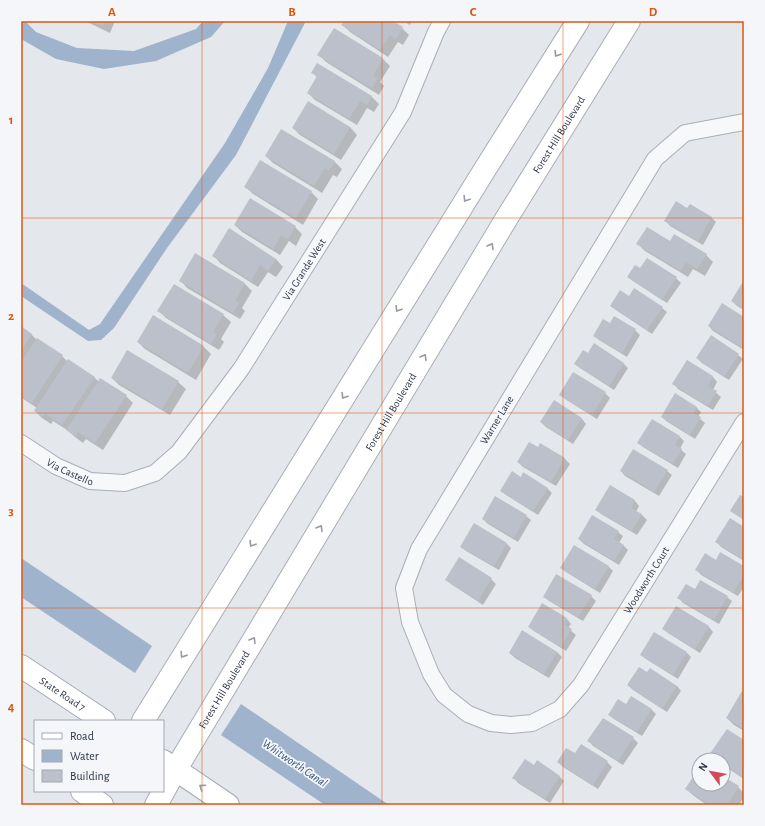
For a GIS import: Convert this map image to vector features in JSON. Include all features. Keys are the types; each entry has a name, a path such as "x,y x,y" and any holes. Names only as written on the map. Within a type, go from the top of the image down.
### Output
{"main road":[{"path":"143,720 578,21"},
{"name":"Forest Hill Boulevard","path":"164,780 169,765 629,21"},
{"name":"State Road 7","path":"21,666 102,720"},
{"path":"21,750 34,759"},
{"path":"169,765 228,805"},
{"name":"Forest Hill Boulevard","path":"156,805 160,792"}],"street":[{"name":"Via Grande West","path":"125,483 155,473 179,452 241,369 404,112 436,32 442,21"},
{"name":"Warner Lane","path":"532,723 511,725 490,723 468,714 444,695 431,674 410,622 404,588 419,549 654,159 685,133 744,122"},
{"name":"Woodworth Court","path":"532,723 560,709 581,685 744,422"},
{"name":"Via Castello","path":"21,443 56,466 90,481 125,483"}],"water":[{"path":"21,21 25,21 36,32 77,48 134,51 196,29 203,21 225,21 211,37 156,61 104,69 56,59 21,39"},
{"path":"288,21 306,21 236,155 167,248 114,328 101,340 88,341 21,296 21,283 89,330 100,324 225,143 268,68"},
{"path":"21,558 152,646 135,673 21,597"},
{"name":"Whitworth Canal","path":"241,704 389,805 325,805 221,735"}],"building":[{"path":"92,21 105,21 103,26"},
{"path":"344,21 393,21 403,27 396,39 390,35 380,50 341,25"},
{"path":"334,28 383,58 373,76 378,78 372,88 317,55"},
{"path":"317,63 372,96 367,105 360,101 349,119 307,93 317,76 311,73"},
{"path":"308,101 350,127 334,154 292,128"},
{"path":"281,129 335,161 329,171 325,168 314,186 265,156"},
{"path":"260,160 312,191 296,218 244,187"},
{"path":"250,198 296,226 288,239 281,235 273,249 234,225"},
{"path":"676,201 687,208 690,204 712,217 698,241 664,221"},
{"path":"647,227 670,241 674,234 707,254 697,269 686,262 681,271 636,244"},
{"path":"229,228 276,259 268,271 260,265 251,281 212,256"},
{"path":"195,253 245,283 235,301 239,303 233,313 179,281"},
{"path":"647,258 677,277 662,300 627,277 635,265 640,268"},
{"path":"744,280 744,309 731,301"},
{"path":"174,284 224,314 213,332 217,334 211,344 157,311"},
{"path":"634,288 663,307 647,330 610,306 620,290 629,296"},
{"path":"722,303 744,317 744,322 742,325 744,326 743,348 708,326"},
{"path":"153,315 204,346 188,373 137,342"},
{"path":"614,316 636,329 622,353 593,336 603,319 610,323"},
{"path":"21,326 32,334 21,351"},
{"path":"711,335 739,354 724,377 696,358"},
{"path":"37,338 63,355 32,403 21,396 21,362"},
{"path":"594,343 624,363 609,386 574,364 583,350 588,353"},
{"path":"127,350 179,381 162,409 111,378"},
{"path":"68,359 95,377 62,425 45,414 43,417 34,411"},
{"path":"687,360 713,376 708,386 717,391 708,406 672,384"},
{"path":"573,372 606,392 592,415 559,395"},
{"path":"100,378 127,395 95,443 78,432 76,436 66,430"},
{"path":"675,393 697,407 693,413 701,417 690,435 661,417"},
{"path":"554,400 582,418 568,440 540,422"},
{"path":"652,419 680,436 675,445 682,449 673,464 637,443"},
{"path":"529,442 538,447 540,443 565,458 551,482 517,462"},
{"path":"633,449 668,470 654,492 620,471"},
{"path":"512,471 521,477 523,472 548,488 533,511 500,491"},
{"path":"610,485 635,500 631,508 642,514 632,531 595,510"},
{"path":"740,495 744,497 744,520 730,511"},
{"path":"495,496 527,515 514,538 482,519"},
{"path":"592,515 619,531 614,539 624,545 614,561 578,539"},
{"path":"730,518 744,527 744,560 715,542"},
{"path":"474,523 507,543 494,566 460,547"},
{"path":"574,545 609,566 595,589 560,568"},
{"path":"720,552 744,566 744,575 733,593 695,570 705,553 716,560"},
{"path":"459,557 492,578 478,601 445,580"},
{"path":"556,574 592,595 578,617 543,597"},
{"path":"700,580 728,596 714,620 677,598 686,584 695,589"},
{"path":"542,603 567,618 564,624 572,629 561,647 528,627"},
{"path":"676,606 709,626 695,649 662,629"},
{"path":"522,630 557,652 544,674 509,653"},
{"path":"654,632 687,652 673,675 640,655"},
{"path":"639,667 647,672 650,668 677,686 662,709 627,685"},
{"path":"742,691 744,692 744,729 726,718"},
{"path":"631,696 652,709 637,732 608,715 618,699 626,704"},
{"path":"603,718 634,737 618,761 587,741"},
{"path":"727,729 744,740 744,778 731,769 731,752 711,752"},
{"path":"581,744 608,761 593,785 557,762 566,748 575,753"},
{"path":"525,759 534,765 537,760 560,776 545,799 512,778"},
{"path":"691,780 691,792 731,792 731,781 739,786 727,805 710,805 685,789"}]}
